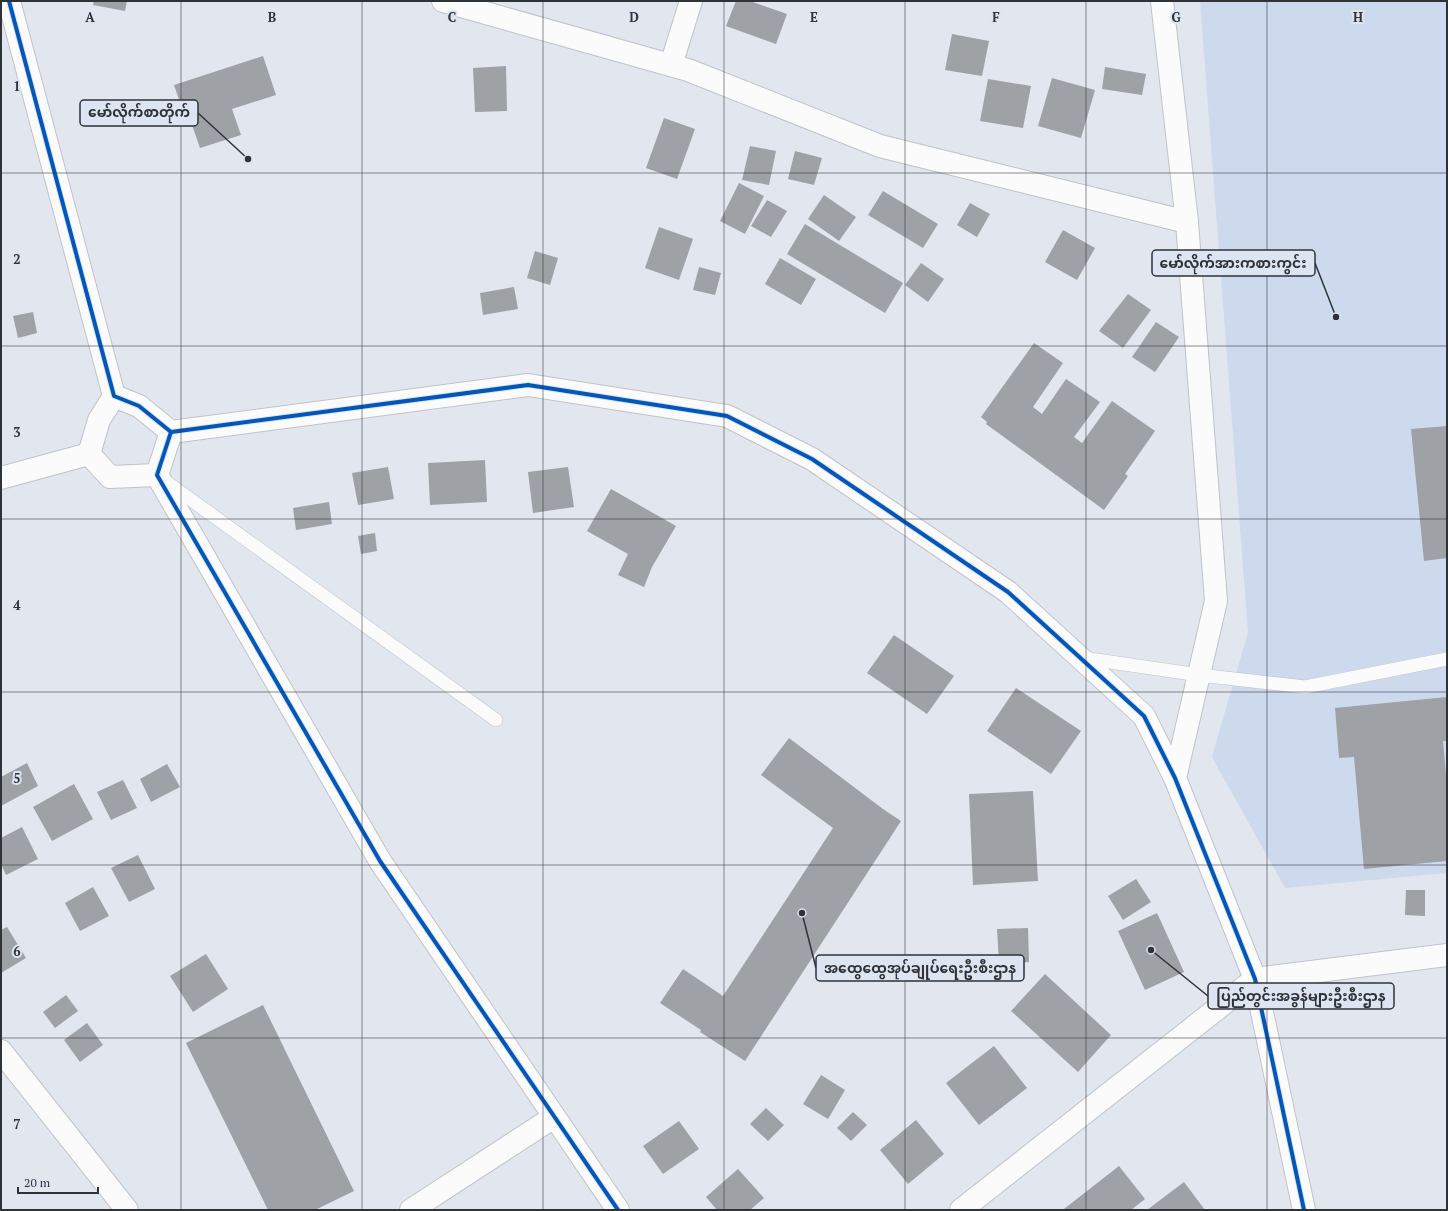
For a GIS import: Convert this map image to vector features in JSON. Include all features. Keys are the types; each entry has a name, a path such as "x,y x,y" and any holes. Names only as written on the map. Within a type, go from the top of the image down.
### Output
{"street":[{"path":"9,1 114,396 99,420 89,454"},
{"path":"443,1 688,70 880,146 1188,222"},
{"path":"671,65 691,1"},
{"path":"1162,1 1188,222 1216,602 1175,778"},
{"path":"114,396 139,406 171,432 528,385 727,416 812,459 1008,592 1144,716 1175,778 1255,979 1304,1210"},
{"path":"171,432 157,475 380,861 618,1210"},
{"path":"89,454 110,478 157,475"},
{"path":"1,478 89,454"},
{"path":"961,1210 1255,979 1447,954"},
{"path":"1,1051 127,1210"},
{"path":"411,1210 554,1117"}],"lane":[{"path":"157,475 496,720"},
{"path":"1080,658 1199,675 1305,687 1447,659"}],"shaded area":[{"path":"1200,1 1447,1 1447,873 1285,888 1212,757 1248,632"}],"building":[{"path":"94,1 127,1 125,11 93,5"},
{"path":"736,1 750,1 787,14 776,44 726,26"},
{"path":"952,34 989,41 982,76 945,70"},
{"path":"263,56 276,95 232,109 241,135 200,148 191,122 187,123 174,85"},
{"path":"506,66 507,111 475,112 473,68"},
{"path":"1105,67 1146,74 1142,95 1102,89"},
{"path":"1052,78 1095,90 1081,138 1038,126"},
{"path":"988,79 1031,86 1023,128 980,121"},
{"path":"664,118 695,129 677,179 646,168"},
{"path":"750,146 776,151 769,185 742,180"},
{"path":"795,151 822,158 814,185 788,179"},
{"path":"739,183 764,196 745,234 720,221"},
{"path":"883,191 938,224 923,248 868,215"},
{"path":"824,195 856,217 839,241 808,219"},
{"path":"767,200 787,211 771,237 751,226"},
{"path":"970,203 990,214 977,237 957,225"},
{"path":"805,224 903,283 885,313 787,254"},
{"path":"659,227 693,239 679,280 645,268"},
{"path":"1063,230 1095,248 1077,280 1045,262"},
{"path":"535,251 558,258 550,285 527,278"},
{"path":"780,258 816,279 801,305 765,284"},
{"path":"921,263 944,279 928,302 905,285"},
{"path":"699,267 721,273 715,295 693,290"},
{"path":"514,287 518,309 483,315 480,293"},
{"path":"1128,294 1151,310 1123,348 1099,331"},
{"path":"33,312 37,333 18,338 13,316"},
{"path":"1156,322 1179,337 1155,372 1132,357"},
{"path":"1034,343 1063,363 1033,407 1042,414 1066,379 1100,402 1074,437 1082,443 1112,401 1155,431 1125,474 1128,476 1104,510 986,424 987,422 981,417"},
{"path":"1447,426 1447,558 1424,561 1411,429"},
{"path":"485,460 487,502 430,505 428,463"},
{"path":"388,467 394,499 358,505 352,473"},
{"path":"568,467 574,507 533,513 528,472"},
{"path":"611,489 676,526 652,567 644,587 618,575 628,554 587,531"},
{"path":"329,502 332,524 296,530 293,508"},
{"path":"375,533 377,551 361,554 358,536"},
{"path":"894,635 954,676 927,714 867,673"},
{"path":"1016,688 1081,731 1051,774 987,731"},
{"path":"1447,697 1447,741 1443,741 1447,786 1447,861 1364,869 1354,757 1339,758 1335,708"},
{"path":"789,738 901,821 745,1061 700,1032 701,1030 660,1003 683,969 723,996 833,828 761,775"},
{"path":"27,763 38,786 1,806 1,777"},
{"path":"167,764 180,787 151,802 140,779"},
{"path":"123,780 137,808 111,820 97,792"},
{"path":"74,784 93,819 52,841 33,807"},
{"path":"1033,791 1038,881 973,885 969,794"},
{"path":"22,827 38,859 6,875 1,864 1,838"},
{"path":"138,855 155,889 129,902 111,868"},
{"path":"1136,879 1151,902 1123,920 1108,896"},
{"path":"93,887 109,916 80,931 65,903"},
{"path":"1406,890 1425,890 1425,916 1405,915"},
{"path":"1157,913 1184,972 1145,990 1118,931"},
{"path":"7,927 26,958 1,973 1,930"},
{"path":"1028,928 1029,962 999,964 997,929"},
{"path":"206,954 228,989 193,1012 170,976"},
{"path":"1045,974 1111,1035 1078,1072 1011,1011"},
{"path":"66,995 78,1011 55,1028 43,1012"},
{"path":"263,1005 354,1191 315,1210 268,1210 186,1043"},
{"path":"87,1023 103,1045 80,1062 64,1040"},
{"path":"994,1046 1027,1088 979,1125 946,1083"},
{"path":"821,1075 845,1090 828,1119 803,1104"},
{"path":"766,1108 784,1125 768,1141 750,1124"},
{"path":"853,1112 867,1125 851,1141 837,1128"},
{"path":"916,1120 944,1154 908,1184 880,1150"},
{"path":"679,1121 699,1149 663,1174 643,1146"},
{"path":"1119,1166 1145,1199 1131,1210 1064,1209"},
{"path":"738,1169 764,1198 750,1210 717,1210 706,1197"},
{"path":"1184,1182 1205,1210 1147,1210"}],"cycle path":[{"path":"9,1 114,396 139,406 171,432 157,475 380,861 618,1210"},
{"path":"171,432 528,385 727,416 812,459 1008,592 1144,716 1175,778 1255,979 1304,1210"}],"place":[{"name":"မော်လိုက်စာတိုက်","path":"248,159"},
{"name":"မော်လိုက်အားကစားကွင်း","path":"1336,317"},
{"name":"အထွေထွေအုပ်ချုပ်ရေးဦးစီးဌာန","path":"802,913"},
{"name":"ပြည်တွင်းအခွန်များဦးစီးဌာန","path":"1151,950"}]}
